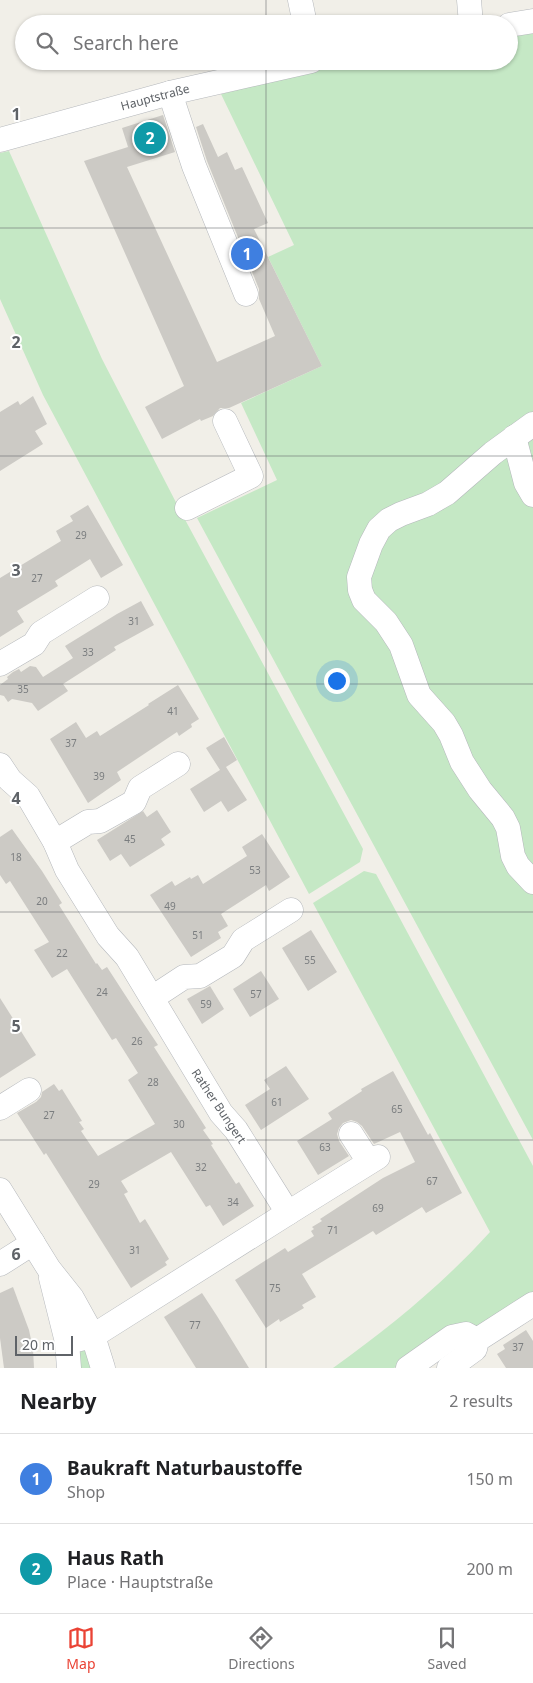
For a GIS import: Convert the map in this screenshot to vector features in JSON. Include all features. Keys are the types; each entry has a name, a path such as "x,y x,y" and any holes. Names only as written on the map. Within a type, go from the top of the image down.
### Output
{"street":[{"path":"300,0 303,15"},
{"path":"469,0 470,15"},
{"path":"518,24 533,21"},
{"name":"Hauptstraße","path":"0,140 170,93 271,70"},
{"path":"170,93 194,166 246,294"},
{"path":"187,508 251,476 225,421"},
{"path":"533,424 514,437 447,493 428,504 395,517 379,529 371,544 359,577 360,590 364,600 386,622 401,645 419,695 444,723 462,762 480,790 503,818 508,828 513,856 518,866 533,882"},
{"path":"514,437 526,483 533,495"},
{"path":"0,664 34,644 41,633 97,598"},
{"path":"55,842 88,822 100,822 134,802 140,788 178,764"},
{"name":"Rather Bungert","path":"0,765 10,780 28,796 55,842 67,870 98,920 108,936 127,957 221,1114 236,1130 288,1213"},
{"path":"152,998 184,978 200,976 232,956 243,940 291,910"},
{"path":"0,1108 29,1090"},
{"path":"67,1342 93,1336 373,1160 351,1134"},
{"path":"0,1190 49,1270 72,1298 93,1336 103,1368"},
{"path":"0,1264 33,1243"},
{"path":"49,1270 67,1342 69,1368"},
{"path":"449,1368 475,1349 477,1340 533,1304"},
{"path":"408,1368 452,1337 466,1334 477,1340"}],"green space":[{"path":"533,31 533,1140 197,518 277,480 241,403 322,366 268,257 294,245 221,94 317,70 518,70 518,34"},
{"path":"9,151 102,359 182,514 363,849 360,862 309,894 43,395 0,299 0,153"},
{"path":"364,871 376,874 533,1166 533,1292 473,1330 459,1327 394,1368 333,1368 375,1337 435,1287 490,1232 313,903"},
{"path":"87,1350 96,1368 74,1368 79,1353"}],"building":[{"path":"163,115 175,152 127,167 217,362 275,336 259,299 259,289 207,161 196,127 203,124 218,157 227,152 235,170 242,167 268,223 254,229 322,366 229,408 220,408 213,416 201,421 200,419 162,439 145,407 184,386 84,161 128,147 122,128"},
{"path":"33,396 47,424 35,431 43,444 0,471 0,412 18,401 20,405"},
{"path":"88,505 123,565 101,578 90,559 55,581 58,586 17,611 24,622 0,637 0,578 61,541 56,531 73,521 70,516"},
{"path":"141,601 154,625 114,647 116,650 63,684 68,691 38,711 32,703 12,699 8,702 4,696 0,695 0,685 13,672 19,669 21,672 30,666 36,667 43,677 73,658 65,646"},
{"path":"178,685 199,719 191,724 192,727 179,736 177,732 117,772 121,780 88,803 50,739 76,722 86,738 97,731 100,736"},
{"path":"224,737 237,760 226,767 247,800 228,812 221,801 204,812 190,789 220,770 206,748"},
{"path":"157,810 171,832 161,839 165,845 130,867 121,854 110,861 97,840 143,811 147,817"},
{"path":"12,829 62,903 59,905 96,964 102,970 107,967 158,1045 154,1047 206,1128 203,1130 213,1144 211,1145 236,1184 239,1182 254,1206 223,1226 210,1205 206,1207 171,1152 121,1181 128,1192 124,1194 140,1223 145,1219 169,1259 165,1262 167,1265 131,1288 46,1153 44,1155 17,1113 36,1102 41,1097 42,1092 54,1084 59,1091 62,1089 82,1121 79,1122 84,1129 81,1131 98,1156 155,1124 128,1080 138,1073 116,1038 112,1040 67,969 52,978 34,950 49,942 10,881 6,884 0,875 0,837"},
{"path":"262,834 290,877 269,891 266,885 221,914 228,926 218,932 221,938 191,957 150,895 172,881 175,886 190,877 191,879 198,875 203,884 247,856 242,847"},
{"path":"311,930 337,972 308,991 282,948"},
{"path":"261,971 279,999 250,1017 233,989"},
{"path":"210,986 224,1009 202,1024 187,999"},
{"path":"0,998 36,1055 0,1078"},
{"path":"286,1066 309,1099 261,1130 245,1105 270,1089 264,1080"},
{"path":"393,1071 428,1135 430,1133 462,1193 426,1213 422,1207 376,1235 373,1231 302,1274 316,1297 302,1305 304,1308 280,1322 279,1319 266,1328 235,1280 285,1248 288,1252 314,1236 311,1231 314,1229 312,1227 322,1221 320,1219 383,1178 415,1162 400,1132 374,1144 362,1126 351,1120 343,1123 337,1134 339,1141 349,1156 318,1175 297,1141 332,1119 328,1113 362,1091 361,1089"},
{"path":"13,1287 29,1330 34,1368 4,1368 0,1338 0,1293"},
{"path":"202,1293 249,1368 196,1368 164,1317"},
{"path":"526,1330 533,1341 533,1368 506,1368 497,1354 505,1349 503,1345"}],"place":[{"name":"Haus Rath","path":"150,138"},
{"name":"Baukraft Naturbaustoffe","path":"247,254"}]}
